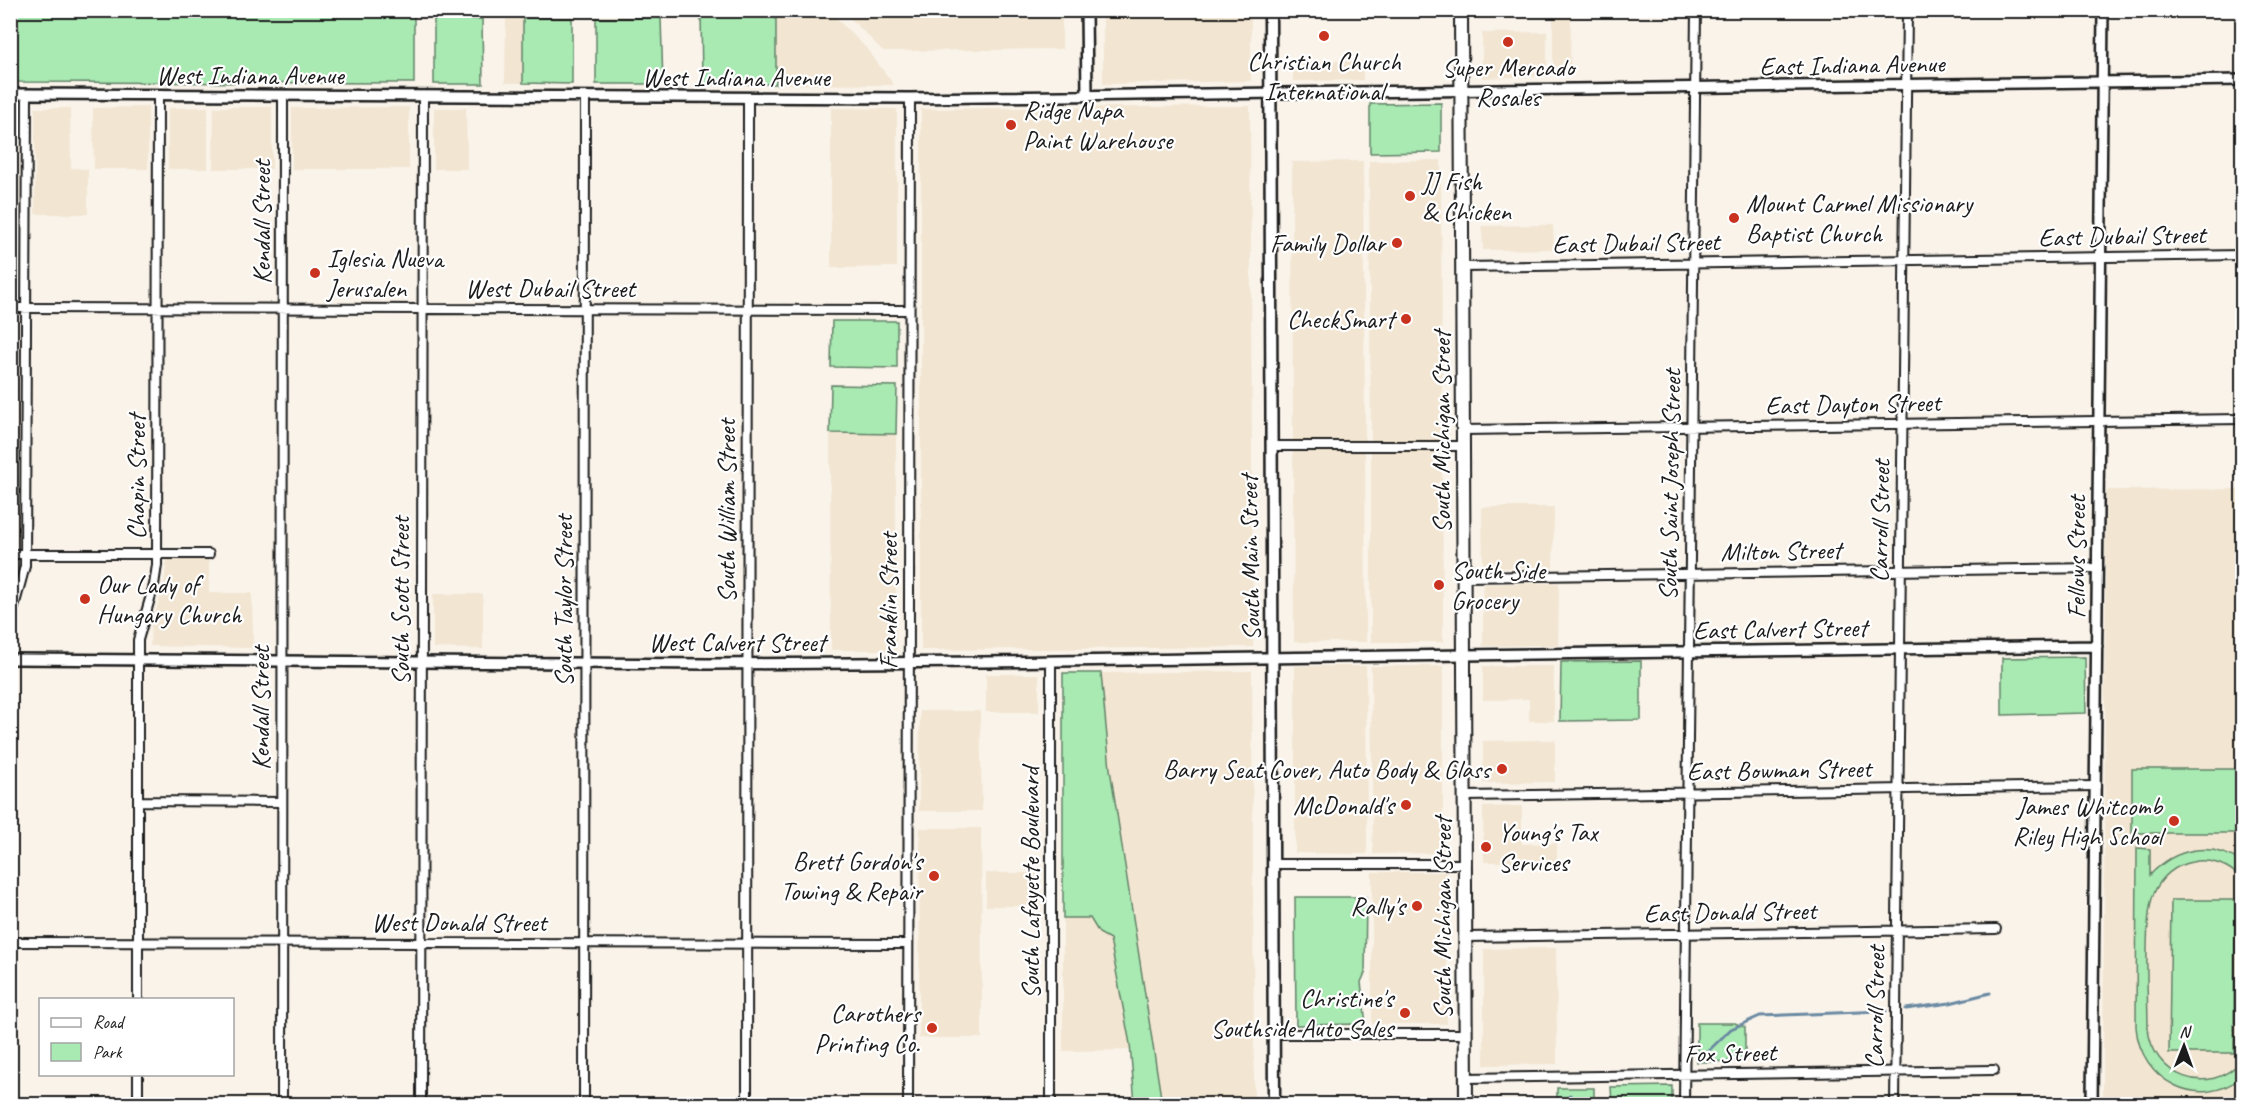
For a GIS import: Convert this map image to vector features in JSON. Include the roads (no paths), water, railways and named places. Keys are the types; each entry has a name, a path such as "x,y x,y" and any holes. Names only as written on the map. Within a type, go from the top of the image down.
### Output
{"main road":[{"name":"South Main Street","path":"1270,10 1274,1104"},
{"name":"South Michigan Street","path":"1461,10 1466,1104"}],"street":[{"path":"1086,10 1087,96"},
{"name":"South Saint Joseph Street","path":"1684,1104 1696,10"},
{"name":"Carroll Street","path":"1895,1104 1907,10"},
{"name":"Fellows Street","path":"2092,1104 2103,10"},
{"name":"East Indiana Avenue","path":"1462,92 2242,80"},
{"name":"West Indiana Avenue","path":"10,94 910,98 1462,92"},
{"path":"10,622 24,578 25,554 27,94"},
{"name":"Chapin Street","path":"138,998 138,660 141,627 154,585 157,554 158,96"},
{"name":"Kendall Street","path":"282,1104 283,96"},
{"name":"South Scott Street","path":"421,1104 423,97"},
{"name":"South Taylor Street","path":"584,1104 585,97"},
{"name":"South William Street","path":"747,1104 748,98"},
{"name":"Franklin Street","path":"908,1104 910,98"},
{"name":"East Dubail Street","path":"1463,267 2242,255"},
{"name":"West Dubail Street","path":"10,308 909,310"},
{"name":"East Dayton Street","path":"1463,430 2242,419"},
{"path":"1271,446 1463,446"},
{"path":"10,554 209,554"},
{"name":"Milton Street","path":"1464,577 2098,568"},
{"name":"East Calvert Street","path":"1464,655 2097,645"},
{"name":"West Calvert Street","path":"10,659 909,663 1464,655"},
{"name":"South Lafayette Boulevard","path":"1051,662 1051,1104"},
{"name":"East Bowman Street","path":"1464,796 2096,786"},
{"path":"138,801 281,802"},
{"path":"1274,864 1465,864"},
{"name":"East Donald Street","path":"1466,937 1996,929"},
{"name":"West Donald Street","path":"10,942 908,944"},
{"path":"1274,1034 1466,1034"},
{"name":"Fox Street","path":"1466,1078 1994,1070"},
{"path":"138,1076 138,1104"}],"waterway":[{"path":"1906,1009 1950,1003 1990,993"},
{"path":"1705,1054 1731,1029 1760,1016 1886,1011"},
{"path":"1565,1104 1570,1095"}],"place":[{"name":"Christian Church International","path":"1324,36"},
{"name":"Super Mercado Rosales","path":"1508,42"},
{"name":"Ridge Napa Paint Warehouse","path":"1011,125"},
{"name":"JJ Fish & Chicken","path":"1410,196"},
{"name":"Mount Carmel Missionary Baptist Church","path":"1734,218"},
{"name":"Family Dollar","path":"1397,243"},
{"name":"Iglesia Nueva Jerusalen","path":"315,273"},
{"name":"CheckSmart","path":"1406,319"},
{"name":"South Side Grocery","path":"1439,585"},
{"name":"Our Lady of Hungary Church","path":"85,599"},
{"name":"Barry Seat Cover, Auto Body & Glass","path":"1502,769"},
{"name":"McDonald's","path":"1406,805"},
{"name":"James Whitcomb Riley High School","path":"2174,821"},
{"name":"Young's Tax Services","path":"1486,847"},
{"name":"Brett Gordon's Towing & Repair","path":"934,876"},
{"name":"Rally's","path":"1417,906"},
{"name":"Christine's Southside Auto Sales","path":"1405,1013"},
{"name":"Carothers Printing Co.","path":"932,1028"}]}
